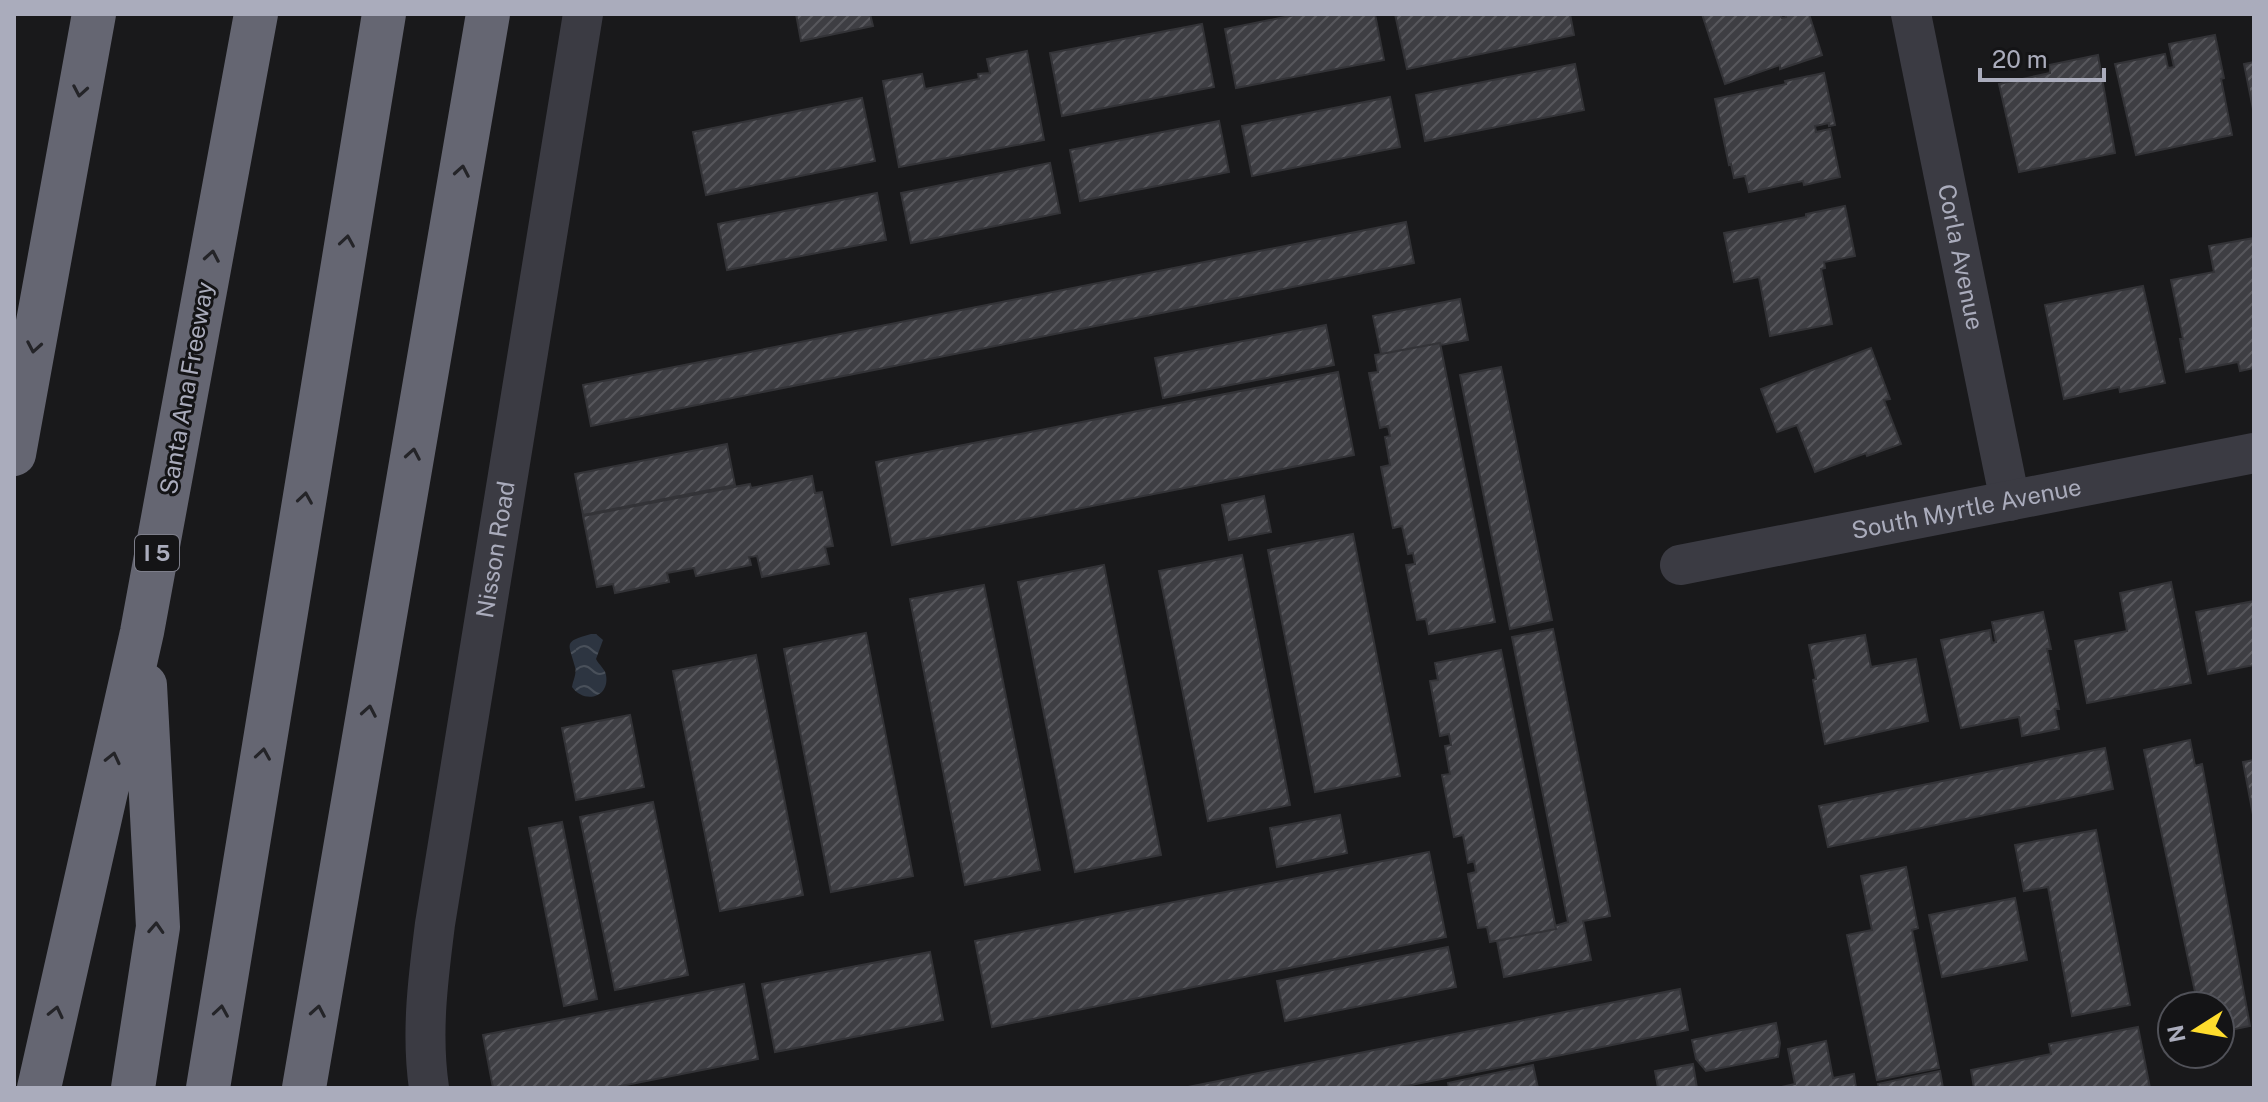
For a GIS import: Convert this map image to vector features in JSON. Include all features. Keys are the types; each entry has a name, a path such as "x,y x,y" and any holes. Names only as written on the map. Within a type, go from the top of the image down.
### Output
{"highway":[{"path":"14,454 94,14"},
{"name":"Santa Ana Freeway","path":"39,1088 142,632 256,14"},
{"path":"208,1088 384,14"},
{"path":"304,1088 488,14"},
{"path":"133,1088 158,927 142,632"}],"street":[{"name":"Nisson Road","path":"429,1088 425,1028 435,924 583,14"},
{"name":"Corla Avenue","path":"1911,14 2010,501"},
{"name":"South Myrtle Avenue","path":"1680,565 2254,453"}],"water":[{"path":"591,634 603,640 596,659 605,673 606,683 600,693 589,697 572,687 575,670 570,644"}],"building":[{"path":"796,14 870,14 873,26 801,41"},
{"path":"1300,14 1375,14 1384,60 1236,88 1225,29"},
{"path":"1395,14 1570,14 1574,35 1407,69"},
{"path":"1702,14 1780,14 1782,18 1786,17 1785,14 1809,14 1822,55 1780,69 1780,65 1725,84"},
{"path":"1202,24 1214,87 1062,116 1050,53"},
{"path":"2215,35 2232,135 2136,155 2115,64 2165,54 2168,68 2174,67 2169,44"},
{"path":"1027,51 1044,140 899,167 883,81 922,74 925,89 979,79 978,74 990,73 987,59"},
{"path":"2098,55 2115,153 2019,172 1999,84 2050,73 2049,65"},
{"path":"2254,62 2254,114 2244,64"},
{"path":"1575,64 1584,110 1425,141 1416,95"},
{"path":"1824,73 1835,125 1815,126 1816,132 1830,129 1840,177 1749,192 1745,176 1734,178 1729,165 1715,99"},
{"path":"1390,97 1400,147 1252,176 1242,126"},
{"path":"862,98 875,161 706,195 693,132"},
{"path":"1219,121 1229,172 1080,201 1070,150"},
{"path":"1050,163 1060,213 911,243 901,193"},
{"path":"877,193 886,240 727,270 718,224"},
{"path":"1845,206 1855,256 1824,262 1825,268 1821,269 1832,324 1770,336 1759,277 1734,282 1724,233"},
{"path":"1406,222 1414,263 591,426 583,385"},
{"path":"2254,238 2254,368 2240,371 2238,362 2186,372 2171,280 2214,272 2209,246"},
{"path":"2143,286 2165,383 2120,392 2119,387 2064,399 2045,305"},
{"path":"1460,299 1468,340 1381,354 1373,316"},
{"path":"1326,325 1334,365 1163,398 1155,358"},
{"path":"1440,343 1495,622 1429,634 1426,619 1417,620 1406,565 1415,564 1413,553 1408,554 1402,526 1393,528 1381,467 1390,465 1385,437 1390,436 1388,426 1380,428 1369,373 1378,372 1375,355"},
{"path":"1871,348 1890,399 1884,400 1901,444 1815,472 1797,425 1777,432 1761,389"},
{"path":"1501,367 1552,620 1510,629 1460,375"},
{"path":"1338,372 1354,455 892,545 876,462"},
{"path":"727,444 735,485 583,515 575,474"},
{"path":"812,476 815,493 822,492 833,546 825,547 829,564 762,577 757,556 749,557 751,565 696,576 694,568 667,573 669,582 615,593 613,584 597,587 583,516 750,484 751,488"},
{"path":"1264,496 1271,532 1229,540 1222,505"},
{"path":"1353,534 1400,776 1315,792 1268,550"},
{"path":"1242,555 1290,805 1208,821 1159,571"},
{"path":"1104,565 1161,855 1075,872 1018,582"},
{"path":"2171,582 2191,683 2087,703 2075,641 2127,631 2120,593"},
{"path":"984,585 1040,870 965,885 910,599"},
{"path":"2254,601 2254,665 2208,674 2196,612"},
{"path":"2043,612 2051,649 2047,649 2059,709 2055,709 2059,729 2022,736 2019,717 1961,728 1941,640 1990,630 1992,643 1996,642 1992,622"},
{"path":"1553,629 1610,916 1583,921 1591,960 1504,977 1497,941 1556,929 1555,926 1568,922 1512,637"},
{"path":"866,633 913,876 831,892 784,649"},
{"path":"1865,635 1871,667 1916,659 1928,721 1825,744 1809,645"},
{"path":"1501,650 1556,929 1490,942 1487,927 1478,928 1468,874 1476,872 1474,861 1468,863 1463,835 1454,837 1442,775 1450,774 1445,746 1451,745 1449,734 1440,736 1430,681 1438,680 1435,663"},
{"path":"756,655 803,895 720,911 673,671"},
{"path":"630,715 644,787 576,800 562,728"},
{"path":"2190,740 2195,766 2202,764 2250,1026 2236,1029 2236,990 2195,990 2144,750"},
{"path":"2105,748 2113,789 1828,847 1819,806"},
{"path":"2254,760 2254,820 2243,762"},
{"path":"653,802 688,975 615,990 580,817"},
{"path":"1340,815 1347,853 1277,867 1270,828"},
{"path":"562,822 597,999 564,1006 529,828"},
{"path":"2096,830 2130,1005 2072,1016 2048,887 2024,891 2015,845"},
{"path":"1429,852 1446,937 992,1027 975,941"},
{"path":"1906,867 1918,928 1912,930 1939,1068 1877,1080 1847,935 1872,930 1861,876"},
{"path":"2015,898 2027,960 1942,977 1929,915"},
{"path":"1448,947 1456,987 1285,1021 1277,981"},
{"path":"930,952 943,1020 775,1052 762,984"},
{"path":"744,984 758,1059 611,1088 493,1088 483,1035"},
{"path":"1680,989 1688,1030 1396,1088 1183,1088"},
{"path":"1776,1023 1780,1043 1778,1057 1706,1071 1696,1059 1692,1040"},
{"path":"2138,1027 2150,1088 1974,1088 1971,1070 2051,1054 2049,1044"},
{"path":"1826,1041 1833,1078 1854,1074 1856,1088 1777,1088 1795,1084 1788,1049"},
{"path":"1693,1064 1697,1088 1658,1088 1655,1071"},
{"path":"1533,1065 1538,1088 1449,1088 1448,1083"},
{"path":"1940,1071 1943,1088 1879,1088 1878,1084"}]}
